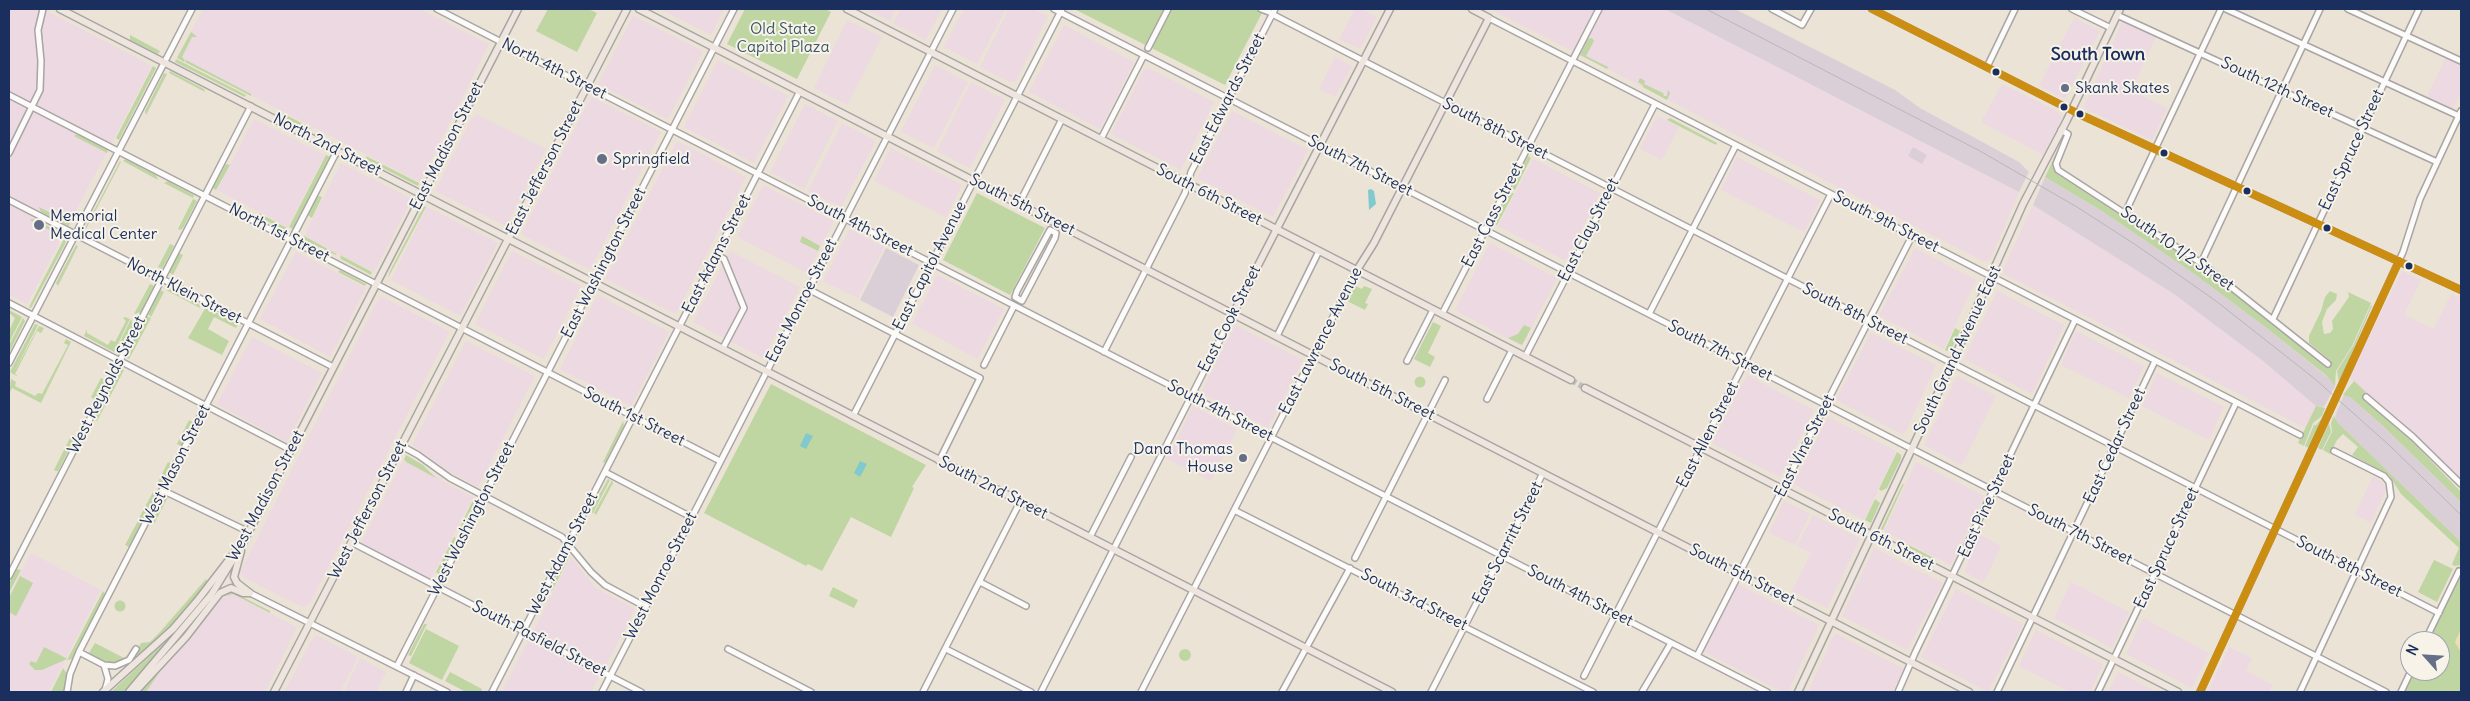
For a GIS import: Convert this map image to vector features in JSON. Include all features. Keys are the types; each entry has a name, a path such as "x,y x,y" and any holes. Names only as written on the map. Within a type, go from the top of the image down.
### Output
{"main road":[{"name":"North 2nd Street","path":"60,9 594,282"},
{"name":"East Madison Street","path":"377,284 518,9"},
{"name":"East Jefferson Street","path":"463,328 627,9"},
{"name":"South 5th Street","path":"639,9 1969,692"},
{"name":"South 6th Street","path":"847,9 1570,380"},
{"name":"East Cook Street","path":"1233,314 1390,9"},
{"name":"South 9th Street","path":"1472,9 1489,18"},
{"name":"South Grand Avenue East","path":"1798,692 1952,364 2023,204 2072,110 2119,12"},
{"name":"East Lawrence Avenue","path":"1357,270 1374,243 1489,18"},
{"name":"South 2nd Street","path":"594,282 1392,692"},
{"name":"West Madison Street","path":"129,692 211,595 242,545 377,284"},
{"name":"West Jefferson Street","path":"274,692 400,445 463,328"},
{"name":"South 6th Street","path":"1585,388 2178,692"},
{"path":"242,545 234,577 250,593"},
{"path":"104,691 173,629 198,602 233,551 242,545"},
{"path":"135,692 186,637 220,592 231,588 243,593 250,593"}],"street":[{"path":"9,153 38,96 41,81 38,30 43,9"},
{"path":"9,364 192,9"},
{"name":"North 4th Street","path":"437,9 672,130"},
{"name":"East Washington Street","path":"548,372 734,9"},
{"name":"East Monroe Street","path":"720,461 953,9"},
{"name":"South 7th Street","path":"1054,9 1061,10 1144,55 2386,692"},
{"path":"1148,48 1168,9"},
{"name":"South 8th Street","path":"1261,9 1272,12 1362,61 2438,613"},
{"name":"East Cass Street","path":"1442,314 1599,9"},
{"path":"1772,9 1802,25 1811,9"},
{"path":"1872,9 2072,110 2461,290"},
{"path":"1987,68 2016,9"},
{"path":"2072,9 2111,28"},
{"path":"2126,213 2221,9"},
{"path":"2200,692 2399,261 2410,235 2420,199 2460,114 2384,82 2226,9"},
{"path":"2201,263 2320,9"},
{"path":"2348,9 2461,61"},
{"name":"East Spruce Street","path":"2273,319 2419,9"},
{"name":"East Capitol Avenue","path":"853,416 1061,10"},
{"name":"East Edwards Street","path":"1104,352 1185,193 1187,184 1272,12"},
{"name":"South 12th Street","path":"2119,12 2200,53 2437,162"},
{"name":"South 9th Street","path":"1489,18 2300,435"},
{"path":"1101,139 1144,55"},
{"name":"East Adams Street","path":"634,417 800,91"},
{"name":"North 1st Street","path":"9,95 120,150 548,372"},
{"name":"East Clay Street","path":"1525,357 1655,104"},
{"name":"West Reynolds Street","path":"9,576 251,106"},
{"path":"1019,204 1062,119"},
{"name":"South 4th Street","path":"672,130 1767,692"},
{"name":"South 10 1/2 Street","path":"2061,130 2068,134 2056,164 2058,170 2201,263 2328,364"},
{"path":"1649,314 1736,145"},
{"name":"West Mason Street","path":"67,692 68,681 79,652 337,151"},
{"name":"East Allen Street","path":"1584,676 1831,194"},
{"name":"North Klein Street","path":"9,200 333,367"},
{"path":"1050,230 1056,233 1022,301 1015,297 1046,234 1050,230"},
{"name":"East Vine Street","path":"1697,656 1912,236"},
{"path":"1276,336 1319,251"},
{"path":"717,255 724,259 744,308 723,348"},
{"name":"East Lawrence Avenue","path":"1141,692 1357,270"},
{"path":"808,289 980,378 939,460"},
{"path":"9,303 291,450"},
{"path":"984,365 1014,306"},
{"path":"1408,361 1433,310"},
{"name":"East Cook Street","path":"1041,692 1233,314"},
{"name":"East Pine Street","path":"1898,692 2075,320"},
{"path":"1487,399 1512,350"},
{"name":"East Cedar Street","path":"1997,692 2034,618 2155,361"},
{"name":"South 1st Street","path":"548,372 720,461"},
{"name":"West Washington Street","path":"396,666 548,372"},
{"path":"1355,558 1445,380"},
{"path":"2366,398 2413,437 2461,484"},
{"name":"East Spruce Street","path":"2098,692 2236,403"},
{"name":"West Adams Street","path":"492,692 634,417"},
{"path":"400,445 418,455 450,478 556,533 569,543 603,584 646,607"},
{"path":"2300,692 2389,502 2391,493 2389,482 2379,474 2334,451"},
{"path":"1090,537 1130,457"},
{"name":"West Monroe Street","path":"602,692 720,461"},
{"path":"605,472 692,517"},
{"name":"East Scarritt Street","path":"1431,692 1543,473"},
{"path":"162,490 249,532"},
{"path":"923,692 1020,502"},
{"name":"South 3rd Street","path":"1234,510 1593,692"},
{"name":"South Pasfield Street","path":"351,542 641,692"},
{"path":"1282,692 1350,568"},
{"path":"2430,631 2459,571"},
{"path":"980,582 1026,606"},
{"path":"250,593 447,692"},
{"path":"1642,692 1671,643"},
{"path":"79,652 104,665 115,666 125,663 136,649"},
{"path":"728,649 812,692"},
{"path":"946,649 1031,692"},
{"path":"104,665 108,679 104,691"},
{"path":"406,692 414,675"},
{"path":"1576,692 1579,685"}],"shaded area":[{"name":"Memorial Medical Center","path":"9,9 43,9 152,66 27,304 9,294"},
{"path":"203,9 420,9 488,44 488,46 420,182 177,57"},
{"path":"660,9 724,9 711,35"},
{"path":"865,9 896,9 890,21"},
{"path":"901,9 942,9 926,40 893,23"},
{"path":"964,9 1006,9 977,64 944,47"},
{"path":"1009,9 1032,9 1048,16 1016,81 1010,82 980,67"},
{"path":"1355,9 1361,9 1377,17 1360,49 1339,39"},
{"path":"1490,9 1665,9 2019,192 1990,260 1983,261"},
{"path":"1665,9 1735,9 1895,90 1920,108 2019,162 2029,172 2019,192"},
{"path":"633,16 703,51 668,119 598,84"},
{"path":"2074,18 2100,31 2065,99 2039,86"},
{"path":"847,20 882,37 847,105 814,88"},
{"path":"2123,21 2156,37 2131,91 2167,108 2152,140 2083,108"},
{"path":"1064,25 1134,62 1100,129 1029,92"},
{"path":"1335,57 1352,66 1335,97 1319,89"},
{"path":"2446,57 2461,64 2461,94 2452,109 2427,97"},
{"path":"718,60 788,96 754,163 684,127"},
{"path":"935,65 968,82 934,148 901,132"},
{"path":"1149,68 1214,102 1181,170 1111,134 1144,70"},
{"path":"971,82 1005,100 970,168 937,151"},
{"path":"2002,84 2057,111 2062,117 2043,155 1981,122"},
{"path":"591,97 661,132 590,270 521,234"},
{"path":"805,104 838,121 804,189 770,172"},
{"path":"1232,111 1308,150 1273,217 1197,178"},
{"path":"476,114 546,149 506,226 435,191 472,118 474,119"},
{"path":"1657,116 1679,127 1662,160 1640,149"},
{"path":"254,119 325,155 288,227 217,190"},
{"path":"842,123 873,139 875,143 841,207 808,191"},
{"path":"677,141 746,177 676,314 605,279"},
{"path":"1913,147 1927,155 1922,164 1908,156"},
{"path":"891,148 962,185 946,217 874,181"},
{"path":"1737,157 1820,200 1804,232 1721,190"},
{"path":"1533,159 1600,193 1566,261 1498,226"},
{"path":"341,163 412,199 374,272 304,236"},
{"path":"2045,177 2102,211 2193,273 2264,326 2330,379 2335,386 2324,407 2316,406 2263,361 2174,294 2033,205"},
{"path":"763,185 834,221 807,273 737,237"},
{"path":"2033,205 2174,294 2225,331 2308,398 2316,406 2306,428 2004,274 2003,270"},
{"path":"427,207 498,243 460,316 391,280"},
{"path":"850,229 884,247 858,298 823,281"},
{"path":"1490,243 1557,278 1522,346 1455,310"},
{"path":"886,248 919,265 893,317 860,300"},
{"path":"1915,248 1976,280 1944,349 1879,316"},
{"path":"512,251 581,286 544,359 475,324"},
{"path":"730,251 800,287 763,358 693,322"},
{"path":"296,252 366,288 330,357 260,319"},
{"path":"2402,271 2421,280 2404,315 2434,329 2451,294 2461,298 2461,480 2349,377"},
{"path":"937,275 1004,309 977,359 912,323"},
{"path":"1997,291 2064,325 2032,394 1964,359"},
{"path":"598,295 669,332 631,406 560,369"},
{"path":"380,296 447,330 449,333 310,603 302,607 243,577 240,572"},
{"path":"1235,325 1303,360 1268,428 1201,393"},
{"path":"2076,331 2144,366 2129,398 2061,365"},
{"path":"1871,333 1936,365 1904,435 1836,400"},
{"path":"252,337 322,373 287,442 217,404"},
{"path":"466,341 535,376 478,487 445,469 412,445"},
{"path":"2157,373 2224,407 2209,440 2142,406"},
{"path":"1747,375 1814,410 1780,477 1712,443"},
{"path":"1957,376 1996,396 1962,465 1924,445"},
{"path":"2344,395 2350,397 2381,424 2461,502 2461,542 2337,422 2335,416"},
{"path":"1193,406 1237,429 1211,481 1167,459"},
{"path":"1828,417 1896,451 1864,520 1793,484"},
{"path":"406,455 446,483 473,497 431,579 361,543"},
{"path":"1916,462 1984,496 1951,565 1884,531"},
{"path":"2373,476 2383,483 2386,489 2371,523 2355,515"},
{"path":"1784,501 1810,514 1795,545 1769,533"},
{"path":"1813,515 1860,539 1827,608 1792,591 1811,553 1797,546"},
{"path":"1980,535 2001,546 1984,582 1964,572"},
{"path":"1874,548 1943,583 1907,650 1842,616"},
{"path":"31,553 101,590 49,692 9,692 9,596"},
{"path":"571,557 596,588 635,609 604,669 533,632"},
{"path":"2071,582 2129,612 2112,648 2054,618"},
{"path":"1737,584 1819,625 1788,692 1782,692 1703,651"},
{"path":"1956,589 2023,624 1988,692 1921,657"},
{"path":"233,594 297,627 265,692 144,692 221,597"},
{"path":"2143,618 2209,653 2192,688 2126,654"},
{"path":"2036,630 2103,664 2090,692 2070,692 2019,666"},
{"path":"1835,633 1904,669 1892,692 1808,692"},
{"path":"318,636 358,657 340,692 284,692 313,638"},
{"path":"529,639 599,676 591,692 502,692"},
{"path":"2229,647 2252,658 2246,671 2273,685 2269,692 2208,692"},
{"path":"360,658 386,672 376,692 344,692"},
{"path":"2118,672 2153,690 2158,692 2108,692"}],"green space":[{"path":"548,9 588,9 597,13 577,52 536,31"},
{"name":"Old State Capitol Plaza","path":"745,9 825,9 831,12 797,79 727,44"},
{"path":"1074,9 1264,9 1225,85"},
{"path":"191,32 197,37 192,37 182,57 185,60 184,62 177,58"},
{"path":"130,35 160,51 158,54 130,40"},
{"path":"1592,38 1594,41 1586,56 1608,67 1607,69 1580,55 1588,39"},
{"path":"176,59 246,95 245,97 175,62"},
{"path":"186,60 251,94 251,96 185,62"},
{"path":"153,66 156,68 119,140 116,138"},
{"path":"170,71 204,89 205,92 169,73"},
{"path":"164,73 167,74 146,115 145,111"},
{"path":"1640,78 1645,81 1644,84 1663,93 1664,96 1667,96 1668,90 1670,93 1667,100 1643,87 1638,82"},
{"path":"283,113 311,128 308,130 282,116"},
{"path":"1670,118 1717,143 1716,145 1667,120"},
{"path":"77,134 108,150 107,153 74,136"},
{"path":"2057,151 2054,169 2057,174 2196,264 2268,317 2326,367 2331,361 2309,343 2309,336 2321,311 2325,297 2330,291 2337,294 2336,300 2327,309 2322,322 2324,334 2330,333 2333,329 2332,321 2349,297 2348,292 2371,303 2352,346 2336,371 2335,386 2327,376 2193,273 2102,211 2045,177"},
{"path":"326,155 330,157 293,229 289,227"},
{"path":"366,156 419,183 418,186 367,160"},
{"path":"1528,156 1531,158 1515,190 1512,188"},
{"path":"125,159 156,175 158,180 123,161"},
{"path":"121,162 86,229 85,228"},
{"path":"226,164 230,165 216,190 213,188"},
{"path":"168,181 194,195 193,198 164,183"},
{"path":"977,193 1045,228 1010,295 943,260"},
{"path":"1509,193 1514,193 1497,225 1494,224 1495,221"},
{"path":"318,196 322,197 312,218 308,215"},
{"path":"193,199 197,201 183,228 180,230 178,229"},
{"path":"424,206 426,207 388,278 390,271"},
{"path":"39,207 70,223 69,226 41,212"},
{"path":"259,213 287,228 286,231 259,217"},
{"path":"33,219 62,233 63,237 30,220"},
{"path":"304,236 337,254 302,239"},
{"path":"802,236 820,246 818,251 800,242"},
{"path":"64,239 66,241 65,244 31,308 29,307"},
{"path":"170,244 174,246 162,269 158,267"},
{"path":"76,245 78,246 58,286 56,283"},
{"path":"179,253 183,255 173,275 169,272"},
{"path":"340,255 372,272 371,275 341,259"},
{"path":"340,270 366,284 365,286 338,272"},
{"path":"150,284 154,286 141,312 134,314"},
{"path":"168,286 199,304 200,308 166,290"},
{"path":"1355,286 1362,289 1364,286 1372,289 1365,303 1368,304 1365,310 1347,301"},
{"path":"160,290 164,292 151,317 148,314"},
{"path":"2371,305 2339,383 2337,371 2353,346"},
{"path":"206,307 238,323 236,328 214,317 208,329 229,341 222,355 188,338"},
{"path":"9,310 22,317 9,343 9,331 15,318 9,313"},
{"path":"146,316 151,318 129,359 125,357"},
{"path":"23,318 25,321 9,353 9,345"},
{"path":"123,318 130,319 114,352 84,336 87,329 87,333 108,345 111,340 115,342 126,321"},
{"path":"131,319 133,326 119,354 115,352"},
{"path":"1433,322 1441,326 1428,353 1435,357 1430,367 1414,359"},
{"path":"35,324 38,325 13,374 10,372"},
{"path":"1524,325 1531,328 1522,345 1508,338 1518,334"},
{"path":"39,326 44,328 41,333 37,331 15,374 19,377 13,374"},
{"path":"1955,328 1960,331 1952,348 1947,351 1945,350"},
{"path":"66,339 71,342 41,403 12,388 9,394 11,379 16,382 15,386 35,396 38,393 42,394 68,345 64,343"},
{"path":"120,368 124,370 97,421 93,419"},
{"path":"1420,376 1426,382 1420,388 1414,382"},
{"path":"101,378 105,380 95,400 91,397"},
{"path":"2354,381 2366,392 2363,397 2406,435 2461,492 2461,502 2381,424 2350,397 2343,395"},
{"path":"771,384 926,465 912,487 914,488 891,537 851,517 822,571 808,564 806,566 704,513"},
{"path":"2316,406 2325,408 2322,416 2313,423 2304,446 2298,443"},
{"path":"2334,416 2338,423 2461,542 2461,565 2454,566 2452,564 2459,548 2401,494 2389,475 2352,455 2358,447 2343,434 2337,440 2330,454 2323,450 2332,432 2331,423"},
{"path":"2323,417 2309,448 2305,446 2314,425"},
{"path":"189,420 194,423 181,446 177,444"},
{"path":"623,421 624,426 605,463 603,462"},
{"path":"2329,423 2331,432 2322,450 2318,448"},
{"path":"72,434 76,436 58,471 56,471 54,470"},
{"path":"1897,452 1901,455 1901,459 1887,488 1881,491 1879,489"},
{"path":"406,455 423,465 436,478 404,460"},
{"path":"168,462 172,464 162,484 158,482"},
{"path":"608,479 610,480 593,513 590,512"},
{"path":"612,480 613,483 596,515 594,513"},
{"path":"1905,483 1883,530 1881,529 1902,485"},
{"path":"153,492 157,494 142,522 138,520"},
{"path":"165,497 168,497 154,524 151,521"},
{"path":"474,498 476,500 463,526 460,527"},
{"path":"1875,499 1880,503 1871,523 1865,520"},
{"path":"138,521 142,522 129,547 125,545"},
{"path":"454,537 457,539 439,574 436,572"},
{"path":"1903,542 1934,558 1932,560 1904,545"},
{"path":"568,553 570,556 552,591 550,590"},
{"path":"2434,560 2453,569 2437,602 2418,592"},
{"path":"16,569 21,570 9,593 9,584"},
{"path":"2461,573 2461,692 2405,692 2410,681 2450,681 2450,631 2434,631"},
{"path":"20,576 33,583 16,616 9,612 9,598"},
{"path":"206,579 208,582 177,620 140,655 135,655 141,643 150,642"},
{"path":"833,587 858,600 854,608 829,596"},
{"path":"103,591 105,594 72,659 67,660"},
{"path":"233,592 270,611 270,613 233,594 221,597 161,670 146,692 138,692 223,594"},
{"path":"118,601 122,601 125,606 124,610 118,611 115,608 115,604"},
{"path":"190,614 125,692 111,692 154,652"},
{"path":"424,624 427,624 411,656 408,655"},
{"path":"426,629 459,646 442,680 409,663"},
{"path":"95,643 126,659 115,663 103,661 89,653"},
{"path":"44,647 67,659 42,670 35,670 29,664 31,661 36,663"},
{"path":"1185,649 1191,655 1185,661 1179,655"},
{"path":"63,668 67,674 65,692 51,692"},
{"path":"450,672 482,689 481,692 466,692 445,681"}],"sand":[{"path":"2461,629 2461,653 2455,642"}],"water":[{"path":"1368,190 1374,191 1376,204 1369,210"},
{"path":"806,433 813,436 806,449 800,446"},
{"path":"860,461 867,464 860,477 854,473"}],"tunnel":[{"path":"1571,380 1585,388"}],"railway":[{"path":"1706,9 1980,151 2077,207 2136,245 2216,301 2315,379 2389,445 2461,515"}],"transit line":[{"path":"1872,9 2081,115 2461,290"},
{"path":"2200,692 2399,261"}],"place":[{"name":"Skank Skates","path":"2065,88"},
{"name":"Springfield","path":"602,159"},
{"name":"Memorial Medical Center","path":"39,225"},
{"name":"Dana Thomas House","path":"1243,458"}],"district":[{"name":"South Town","path":"2098,55"}]}
